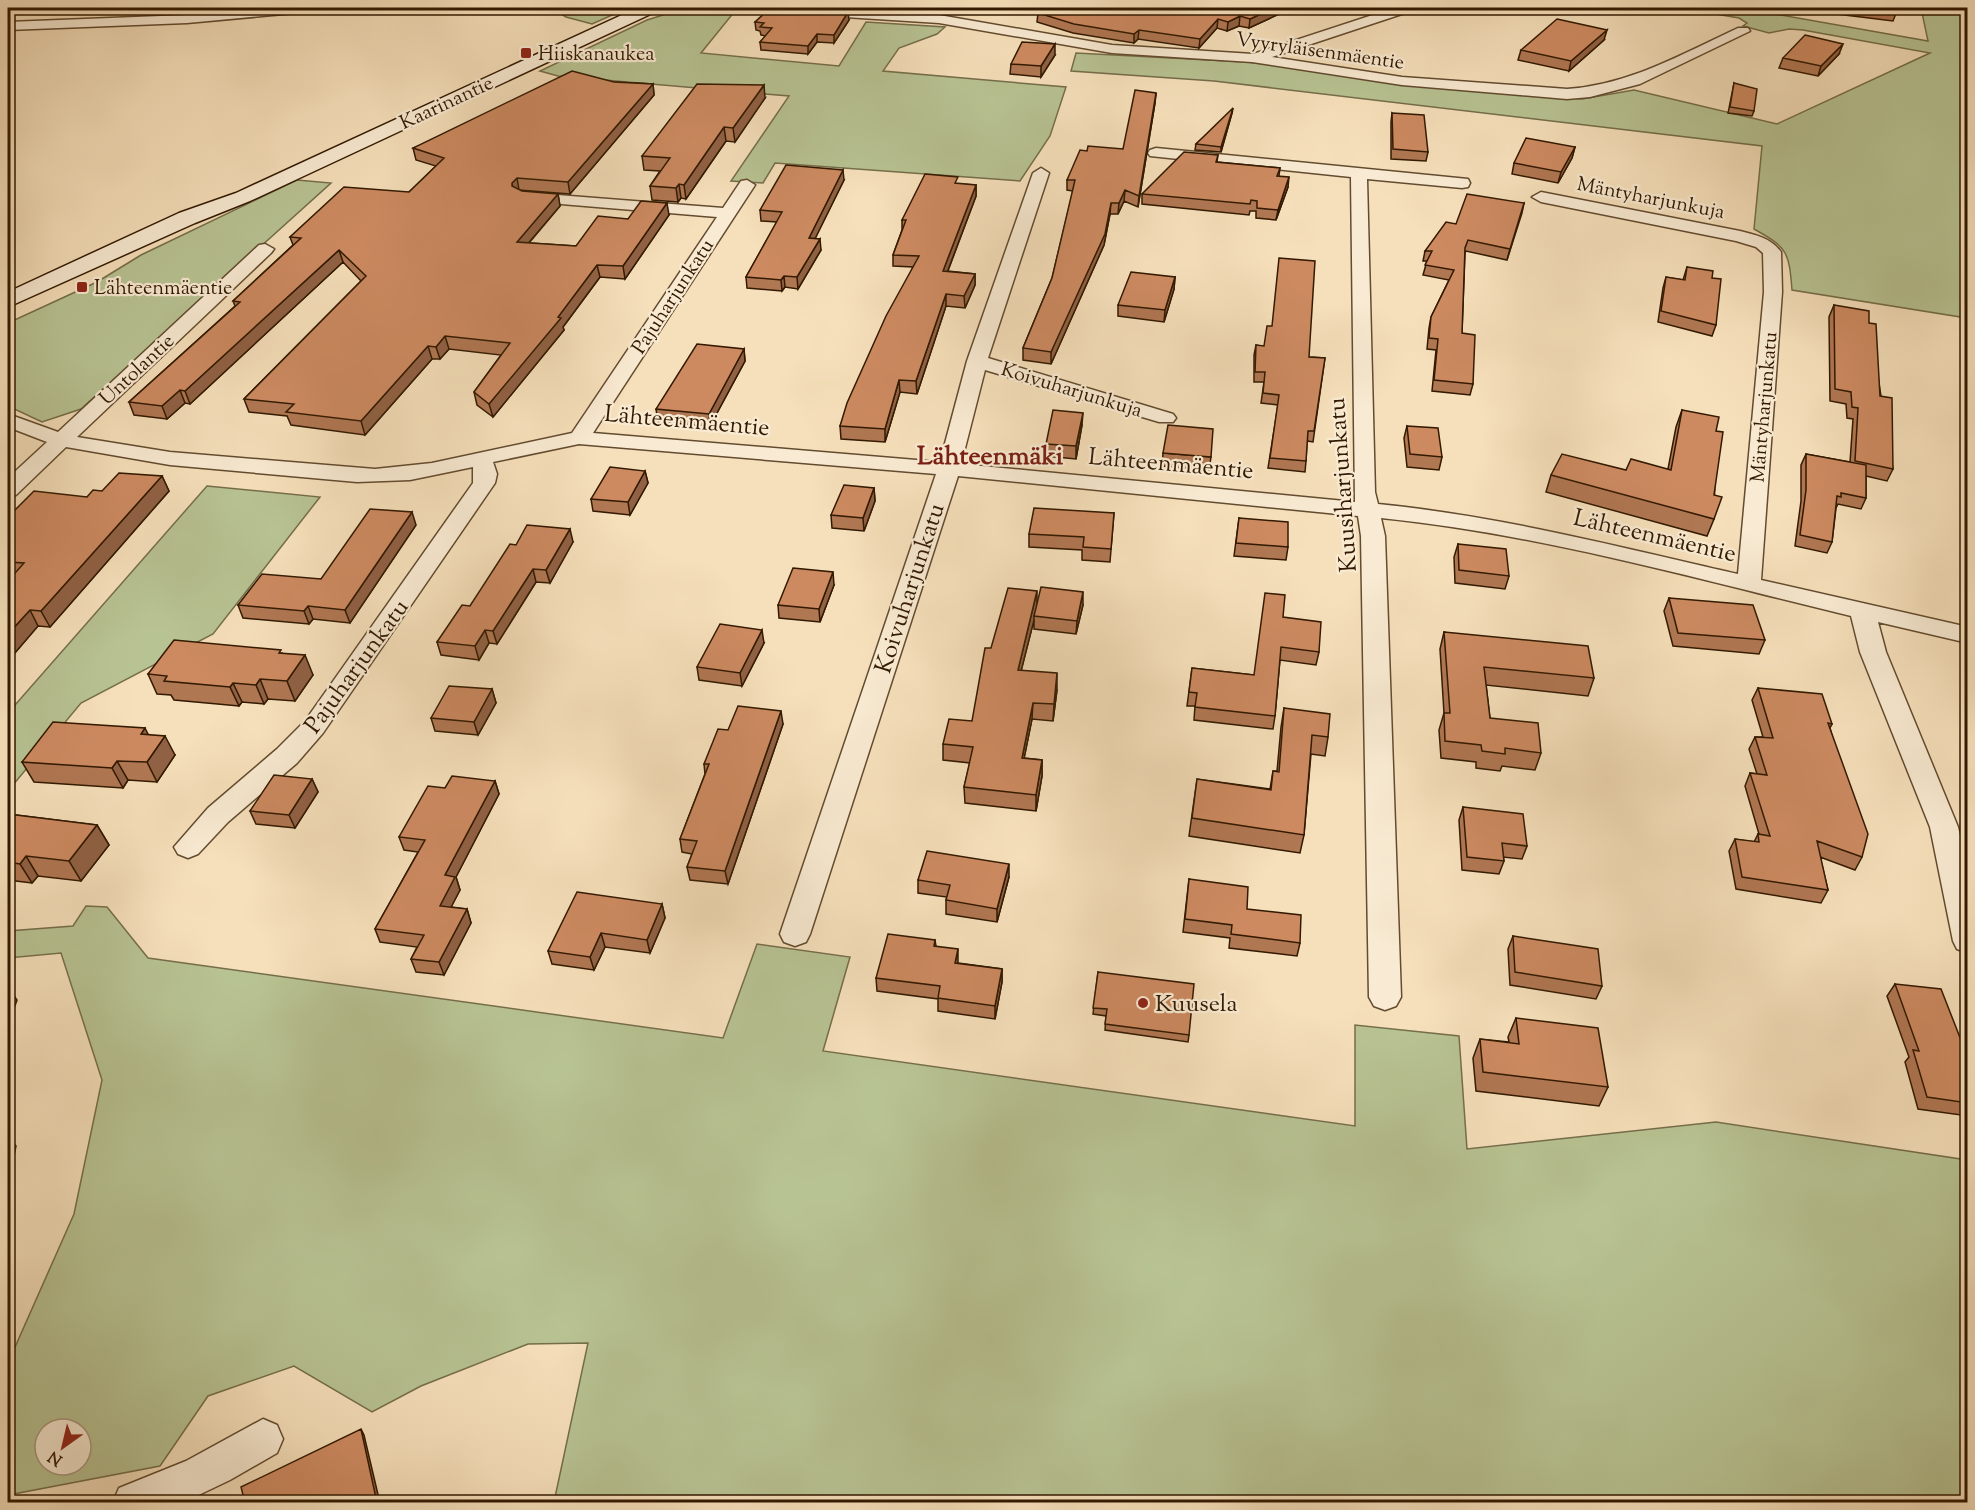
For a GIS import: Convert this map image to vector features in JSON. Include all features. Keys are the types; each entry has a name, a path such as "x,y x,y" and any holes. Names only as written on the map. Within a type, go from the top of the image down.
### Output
{"main road":[{"name":"Kaarinantie","path":"8,300 187,218 243,197 649,8"},
{"name":"Kaarinantie","path":"8,314 199,222 243,197"}],"street":[{"path":"10,27 187,20 306,8"},
{"name":"Vyyryläisenmäentie","path":"766,8 939,19 1112,49 1252,58 1426,84 1583,94 1626,84 1743,31"},
{"path":"1252,58 1406,8"},
{"path":"939,19 954,10 971,10"},
{"path":"1156,153 1462,183"},
{"name":"Koivuharjunkatu","path":"795,934 949,469 977,361 1041,173"},
{"name":"Kuusiharjunkatu","path":"1359,173 1366,508 1374,536 1385,997"},
{"name":"Pajuharjunkatu","path":"579,438 747,185"},
{"path":"525,196 727,213"},
{"name":"Mäntyharjunkuja","path":"1541,197 1753,239"},
{"name":"Mäntyharjunkatu","path":"1749,585 1773,292 1773,257 1768,248 1753,239"},
{"name":"Untolantie","path":"8,490 265,249"},
{"name":"Koivuharjunkuja","path":"977,361 1166,418"},
{"name":"Lähteenmäentie","path":"8,420 33,432 87,446 228,465 360,476 410,473 482,459 536,444 579,438 949,469 1366,508 1563,541 1863,613 1968,635"},
{"name":"Pajuharjunkatu","path":"188,847 218,815 287,756 338,697 484,483 486,474 482,459"},
{"path":"1863,613 1873,652 1944,827 1968,941"},
{"path":"133,1503 171,1490 217,1467 264,1439"}],"green space":[{"path":"551,8 628,8 592,24 566,17"},
{"path":"1680,8 1761,8 1775,14 1928,41 1921,8 1967,8 1967,318 1792,290 1790,267 1785,252 1774,241 1754,229 1762,146 1214,81 1071,71 1076,53 1247,62 1491,92 1582,99 1634,90 1777,124 1930,53 1803,30 1789,29 1769,33 1743,26 1747,23 1739,18"},
{"path":"679,10 735,11 701,53 839,66 866,22 945,27 937,34 899,48 883,71 1066,87 1050,136 1020,181 775,163 763,183 731,181 789,96 558,76 540,71 647,20"},
{"path":"297,180 331,183 81,409 42,422 8,406 8,323 97,282 141,255"},
{"path":"207,486 320,497 213,634 81,703 8,791 8,713"},
{"path":"86,906 107,907 148,958 723,1038 757,944 850,957 823,1051 1355,1126 1355,1025 1459,1036 1467,1149 1716,1122 1967,1160 1967,1502 554,1502 588,1343 528,1344 421,1386 372,1412 294,1366 208,1396 160,1466 8,1495 8,1363 74,1214 102,1080 61,953 8,958 8,931 73,926"}],"building":[{"path":"770,8 848,12 834,35 817,34 808,46 760,42 772,28 760,27 764,23 755,22"},
{"path":"1051,8 1274,8 1250,19 1240,16 1228,22 1218,19 1200,39 1139,30 1134,34 1074,24 1038,13"},
{"path":"1868,8 1896,8 1897,11"},
{"path":"1557,19 1607,30 1571,61 1521,50"},
{"path":"1805,35 1843,44 1821,66 1783,58"},
{"path":"1022,42 1055,44 1041,66 1011,64"},
{"path":"572,71 614,82 653,84 568,182 517,178 512,183 512,186 522,191 558,194 517,242 576,246 598,216 628,219 641,201 667,203 623,266 597,265 558,317 561,318 489,404 474,392 510,343 445,336 436,347 428,346 361,421 286,412 294,404 244,399 366,276 339,250 185,391 180,390 162,406 129,402 240,302 233,301 301,238 290,237 344,187 409,192 444,158 413,148"},
{"path":"1734,83 1757,89 1754,111 1730,107"},
{"path":"697,84 764,85 733,128 724,127 684,185 679,184 676,188 650,186 670,158 642,156"},
{"path":"1135,90 1156,93 1139,196 1125,190 1119,203 1111,203 1105,234 1051,352 1023,348 1052,278 1075,180 1067,180 1080,150 1087,151 1088,146 1123,149"},
{"path":"1233,108 1221,147 1196,144"},
{"path":"1392,113 1424,115 1428,152 1393,149"},
{"path":"1526,138 1575,147 1561,172 1514,163"},
{"path":"1184,152 1218,155 1216,162 1280,168 1277,176 1289,177 1278,210 1257,208 1257,201 1251,200 1250,204 1142,194"},
{"path":"786,165 843,170 809,238 820,239 797,277 784,276 781,280 746,277 782,212 760,210"},
{"path":"925,174 958,177 955,183 976,185 943,271 975,274 964,296 946,294 916,381 899,380 885,429 840,426 847,403 886,316 919,256 893,255 906,220 902,220"},
{"path":"1467,194 1524,203 1510,249 1468,240 1465,248 1462,333 1475,335 1473,384 1434,380 1438,339 1429,338 1431,317 1454,270 1425,265 1432,251 1425,251 1446,222 1456,224"},
{"path":"1279,258 1315,261 1309,357 1325,358 1314,431 1308,431 1306,461 1270,458 1279,395 1263,393 1265,372 1255,372 1256,345 1264,346 1267,326 1272,326"},
{"path":"1687,267 1713,271 1712,278 1721,279 1716,325 1661,311 1666,277 1685,280"},
{"path":"1131,272 1175,277 1165,310 1118,305"},
{"path":"1834,305 1869,311 1869,323 1876,324 1880,396 1892,398 1893,469 1855,461 1858,408 1852,407 1851,392 1835,389"},
{"path":"697,344 744,349 709,414 656,409"},
{"path":"1053,410 1083,413 1076,446 1046,444"},
{"path":"1682,410 1719,417 1716,431 1723,432 1714,495 1722,497 1714,519 1551,475 1562,454 1626,470 1631,459 1671,470"},
{"path":"1168,425 1213,429 1211,457 1163,453"},
{"path":"1407,426 1438,428 1442,457 1410,454"},
{"path":"1806,454 1866,465 1866,498 1841,493 1841,497 1837,496 1832,542 1800,535 1806,490"},
{"path":"610,467 645,471 628,502 591,499"},
{"path":"119,473 162,476 41,611 30,610 8,634 8,581 24,563 8,562 8,517 34,491 87,497 93,490 102,491"},
{"path":"844,485 874,488 863,518 831,515"},
{"path":"1034,508 1114,513 1111,549 1083,547 1084,537 1029,534"},
{"path":"370,509 412,512 345,610 308,606 304,611 238,605 262,574 321,579"},
{"path":"1239,518 1288,522 1288,547 1236,543"},
{"path":"527,525 570,529 546,570 533,569 493,631 485,630 475,646 437,642 462,605 470,606 510,544 516,545"},
{"path":"1458,544 1506,549 1509,576 1459,570"},
{"path":"793,568 833,572 819,609 778,605"},
{"path":"1041,587 1083,592 1077,621 1034,616"},
{"path":"1008,588 1037,591 1018,670 1057,673 1054,704 1033,703 1022,758 1042,760 1036,795 964,787 973,747 943,744 949,719 972,721 985,648 991,648"},
{"path":"1265,593 1285,595 1283,617 1321,622 1319,652 1281,647 1275,716 1195,707 1197,693 1189,692 1192,668 1254,675"},
{"path":"1669,598 1753,605 1765,640 1678,633"},
{"path":"720,624 762,630 740,673 697,667"},
{"path":"1444,632 1588,646 1594,678 1484,667 1490,718 1538,723 1541,753 1505,748 1505,754 1482,751 1481,745 1445,741 1444,713 1450,713"},
{"path":"174,640 281,650 279,653 305,655 287,681 260,679 256,685 233,683 230,687 164,681 167,676 148,674"},
{"path":"449,686 492,689 474,722 431,718"},
{"path":"1758,688 1822,694 1832,724 1828,723 1868,834 1862,857 1817,841 1828,890 1742,877 1735,839 1759,842 1758,834 1770,836 1750,773 1767,775 1755,737 1773,738"},
{"path":"738,706 781,711 725,871 687,867 697,841 680,839 709,764 704,764 718,729 728,730"},
{"path":"1284,708 1330,714 1328,737 1312,735 1304,835 1192,818 1197,779 1271,790 1273,771 1279,772"},
{"path":"53,722 145,728 141,734 165,736 147,762 117,761 112,768 22,762"},
{"path":"274,775 312,779 289,815 250,811"},
{"path":"452,776 495,781 445,875 455,877 440,906 467,909 439,962 411,959 424,935 375,929 425,840 399,837 428,786 445,788"},
{"path":"1463,807 1523,814 1527,846 1502,843 1504,861 1467,857"},
{"path":"8,814 97,825 69,861 26,856 20,864 8,862"},
{"path":"927,851 1009,864 997,909 946,900 950,885 918,880"},
{"path":"1189,879 1248,887 1247,909 1301,915 1300,943 1231,934 1232,925 1185,919"},
{"path":"577,892 662,904 647,940 601,933 590,957 548,951"},
{"path":"888,934 935,940 934,946 958,949 955,963 1002,969 995,1006 938,998 940,986 876,978"},
{"path":"1513,936 1598,949 1602,986 1515,972"},
{"name":"Kuusela","path":"1098,972 1194,984 1189,1035 1105,1024 1107,1009 1093,1008"},
{"path":"1895,984 1941,989 1968,1058 1968,1103 1927,1097 1913,1050 1919,1051"},
{"path":"1516,1018 1598,1028 1608,1087 1483,1072 1480,1039 1519,1044"},
{"path":"361,1429 376,1498 367,1503 245,1503 241,1487"}],"place":[{"name":"Hiiskanaukea","path":"526,53"},
{"name":"Lähteenmäentie","path":"82,287"},
{"name":"Kuusela","path":"1143,1003"}],"district":[{"name":"Lähteenmäki","path":"990,455"}]}
